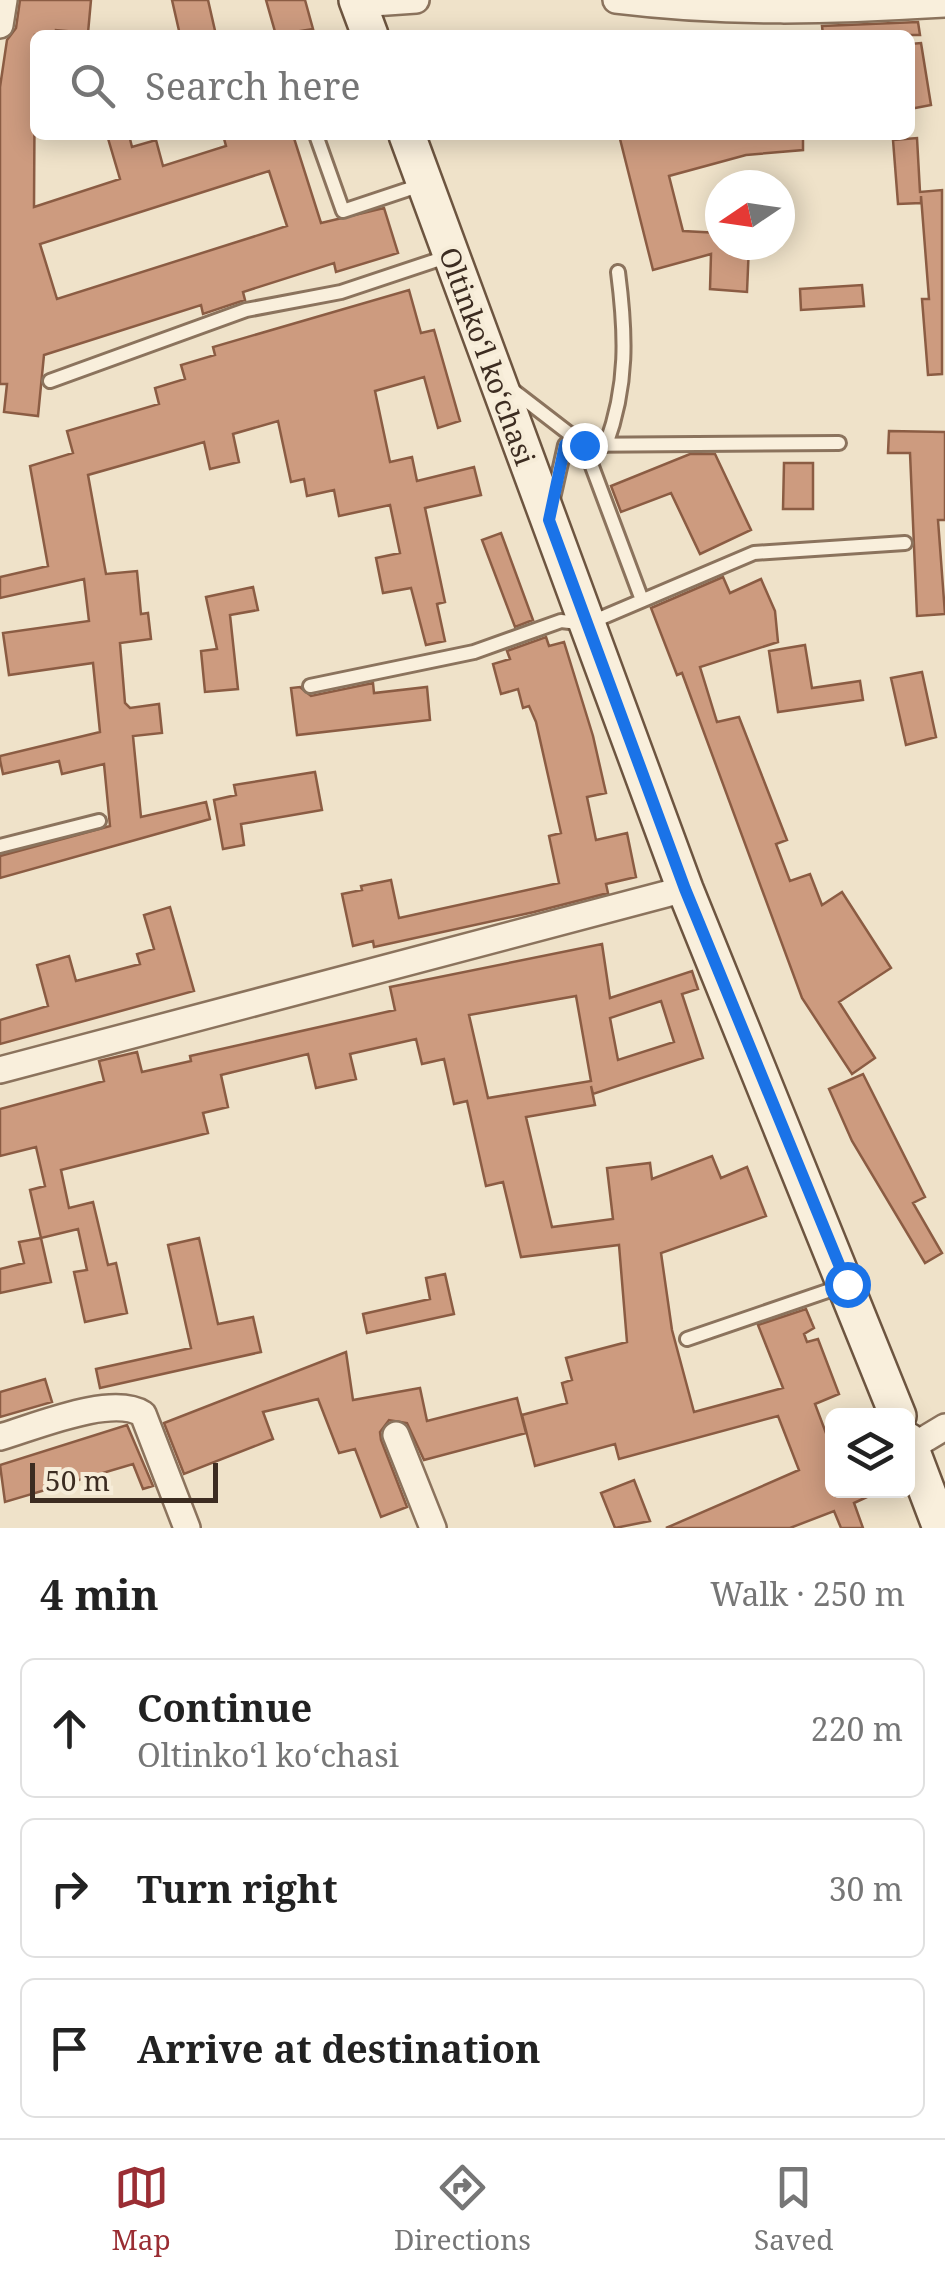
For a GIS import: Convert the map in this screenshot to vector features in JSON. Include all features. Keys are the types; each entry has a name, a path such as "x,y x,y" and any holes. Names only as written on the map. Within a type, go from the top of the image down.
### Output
{"main road":[{"name":"Oltinkoʻl koʻchasi","path":"409,140 685,889 895,1408"},
{"name":"Oltinkoʻl koʻchasi","path":"915,1461 941,1528"}],"street":[{"path":"0,25 4,0"},
{"path":"362,13 416,0"},
{"path":"616,0 713,12 798,13 945,4"},
{"path":"0,1070 685,889"},
{"path":"0,1437 114,1405 134,1408 143,1414 187,1528"},
{"path":"915,1433 945,1427"},
{"path":"396,1436 432,1528"}],"lane":[{"path":"318,140 343,211 425,184"},
{"path":"50,381 246,310 342,292 451,256"},
{"path":"606,445 620,408 627,347 618,272"},
{"path":"496,377 584,445 642,600"},
{"path":"549,520 565,445 839,443"},
{"path":"310,686 474,652 561,621 587,624 754,553 905,543"},
{"path":"0,846 100,821"},
{"path":"686,1338 847,1284"}],"building":[{"path":"20,0 91,0 88,30 30,30 34,207 120,179 108,140 130,140 132,147 156,140 163,166 226,146 224,140 295,140 321,223 384,208 398,253 336,272 334,263 243,292 245,300 203,314 201,305 44,355 38,416 4,412 7,384 0,384 0,87 7,40 16,28","holes":["269,171 287,226 57,299 40,244"]},
{"path":"172,0 208,0 215,30 179,30"},
{"path":"266,0 305,0 313,29 275,30"},
{"path":"918,22 920,35 915,35 915,30 822,30 822,26"},
{"path":"921,43 931,105 915,108 915,44"},
{"path":"915,138 920,192 942,190 942,374 928,375 922,299 929,299 921,196 921,203 898,204 893,140"},
{"path":"620,140 803,140 803,150 746,155 669,176 683,231 705,232 705,256 653,270"},
{"path":"711,260 748,260 747,292 710,289"},
{"path":"862,285 864,306 801,310 800,289"},
{"path":"409,290 421,333 434,330 460,421 438,428 424,377 375,391 390,462 412,457 417,481 474,467 481,495 425,508 445,602 437,604 445,641 426,645 411,588 383,593 376,558 400,553 390,505 339,516 334,490 307,496 304,479 291,482 278,421 233,434 239,462 210,469 204,442 88,475 106,574 137,571 141,614 148,613 151,639 120,643 125,703 130,708 159,704 162,733 133,736 141,817 206,802 210,819 0,878 0,856 110,826 104,764 62,774 59,761 3,774 0,756 100,732 93,663 9,675 3,633 89,621 84,579 0,598 0,577 48,566 30,466 73,453 67,431 159,404 155,388 185,379 181,365 215,355 213,347"},
{"path":"889,431 945,432 945,520 938,520 945,614 917,616 910,453 888,453"},
{"path":"690,454 715,454 751,530 700,554 671,493 621,512 611,486"},
{"path":"784,463 813,463 813,509 783,509"},
{"path":"501,533 533,620 515,627 482,540"},
{"path":"723,577 730,593 761,579 775,611 778,642 700,667 717,722 739,717 787,840 776,844 790,881 810,874 822,905 842,892 891,968 839,1002 875,1058 852,1074 802,998 682,673 677,675 651,608"},
{"path":"253,587 258,610 230,615 238,689 205,692 201,651 217,649 206,597"},
{"path":"546,637 549,646 564,642 593,736 606,793 587,797 596,840 627,833 636,877 606,884 608,893 534,912 374,947 373,941 353,946 342,894 362,890 361,886 391,880 399,918 559,883 549,836 561,833 536,722 529,706 523,708 518,689 501,694 493,664 510,659 507,651"},
{"path":"805,645 812,688 860,681 863,700 778,712 769,651"},
{"path":"922,672 936,737 906,745 891,678"},
{"path":"373,683 374,693 427,687 430,720 297,735 291,688 300,687 311,696"},
{"path":"315,772 322,810 241,824 244,845 223,849 214,800 236,795 234,785"},
{"path":"170,907 194,991 0,1044 0,1020 48,1006 37,965 69,956 76,981 140,964 137,954 154,949 144,915"},
{"path":"602,944 610,998 692,971 698,989 682,994 703,1058 593,1094 591,1086 595,1105 526,1117 552,1227 613,1219 607,1168 650,1163 652,1179 712,1156 721,1178 747,1167 766,1216 661,1253 672,1330 694,1412 783,1388 758,1325 806,1309 814,1328 804,1334 807,1342 818,1339 839,1394 815,1404 825,1430 825,1498 865,1498 854,1503 863,1528 841,1528 834,1511 790,1528 666,1528 799,1470 778,1416 619,1459 615,1444 535,1466 522,1415 567,1403 562,1383 572,1380 566,1358 627,1342 619,1245 521,1257 503,1182 486,1186 467,1101 454,1104 444,1059 422,1064 416,1039 350,1054 356,1079 316,1088 308,1054 221,1075 228,1107 203,1113 208,1133 61,1170 69,1208 93,1202 108,1265 116,1263 127,1313 85,1322 74,1272 87,1270 78,1229 41,1238 30,1190 45,1186 36,1147 0,1156 0,1109 104,1081 99,1061 137,1052 142,1072 191,1061 190,1056 395,1010 390,987","holes":["576,996 591,1081 488,1098 469,1015","661,1001 674,1042 618,1060 610,1018"]},
{"path":"863,1074 925,1197 913,1203 942,1253 925,1263 852,1141 829,1089"},
{"path":"41,1238 51,1282 0,1293 0,1269 24,1263 19,1242"},
{"path":"199,1238 218,1324 253,1317 261,1352 100,1388 96,1369 191,1348 168,1245"},
{"path":"445,1274 454,1314 367,1333 363,1314 430,1299 426,1278"},
{"path":"346,1352 353,1400 420,1388 427,1421 517,1398 526,1433 424,1460 407,1423 389,1420 380,1432 381,1440 407,1507 381,1517 355,1449 339,1453 318,1399 263,1412 273,1439 184,1474 164,1423"},
{"path":"45,1379 52,1402 0,1417 0,1392"},
{"path":"127,1425 153,1486 143,1489 133,1464 5,1502 0,1465"},
{"path":"634,1480 650,1521 615,1528 601,1493"}],"route":[{"path":"584,445 565,445 549,520 685,889 847,1284"}]}
